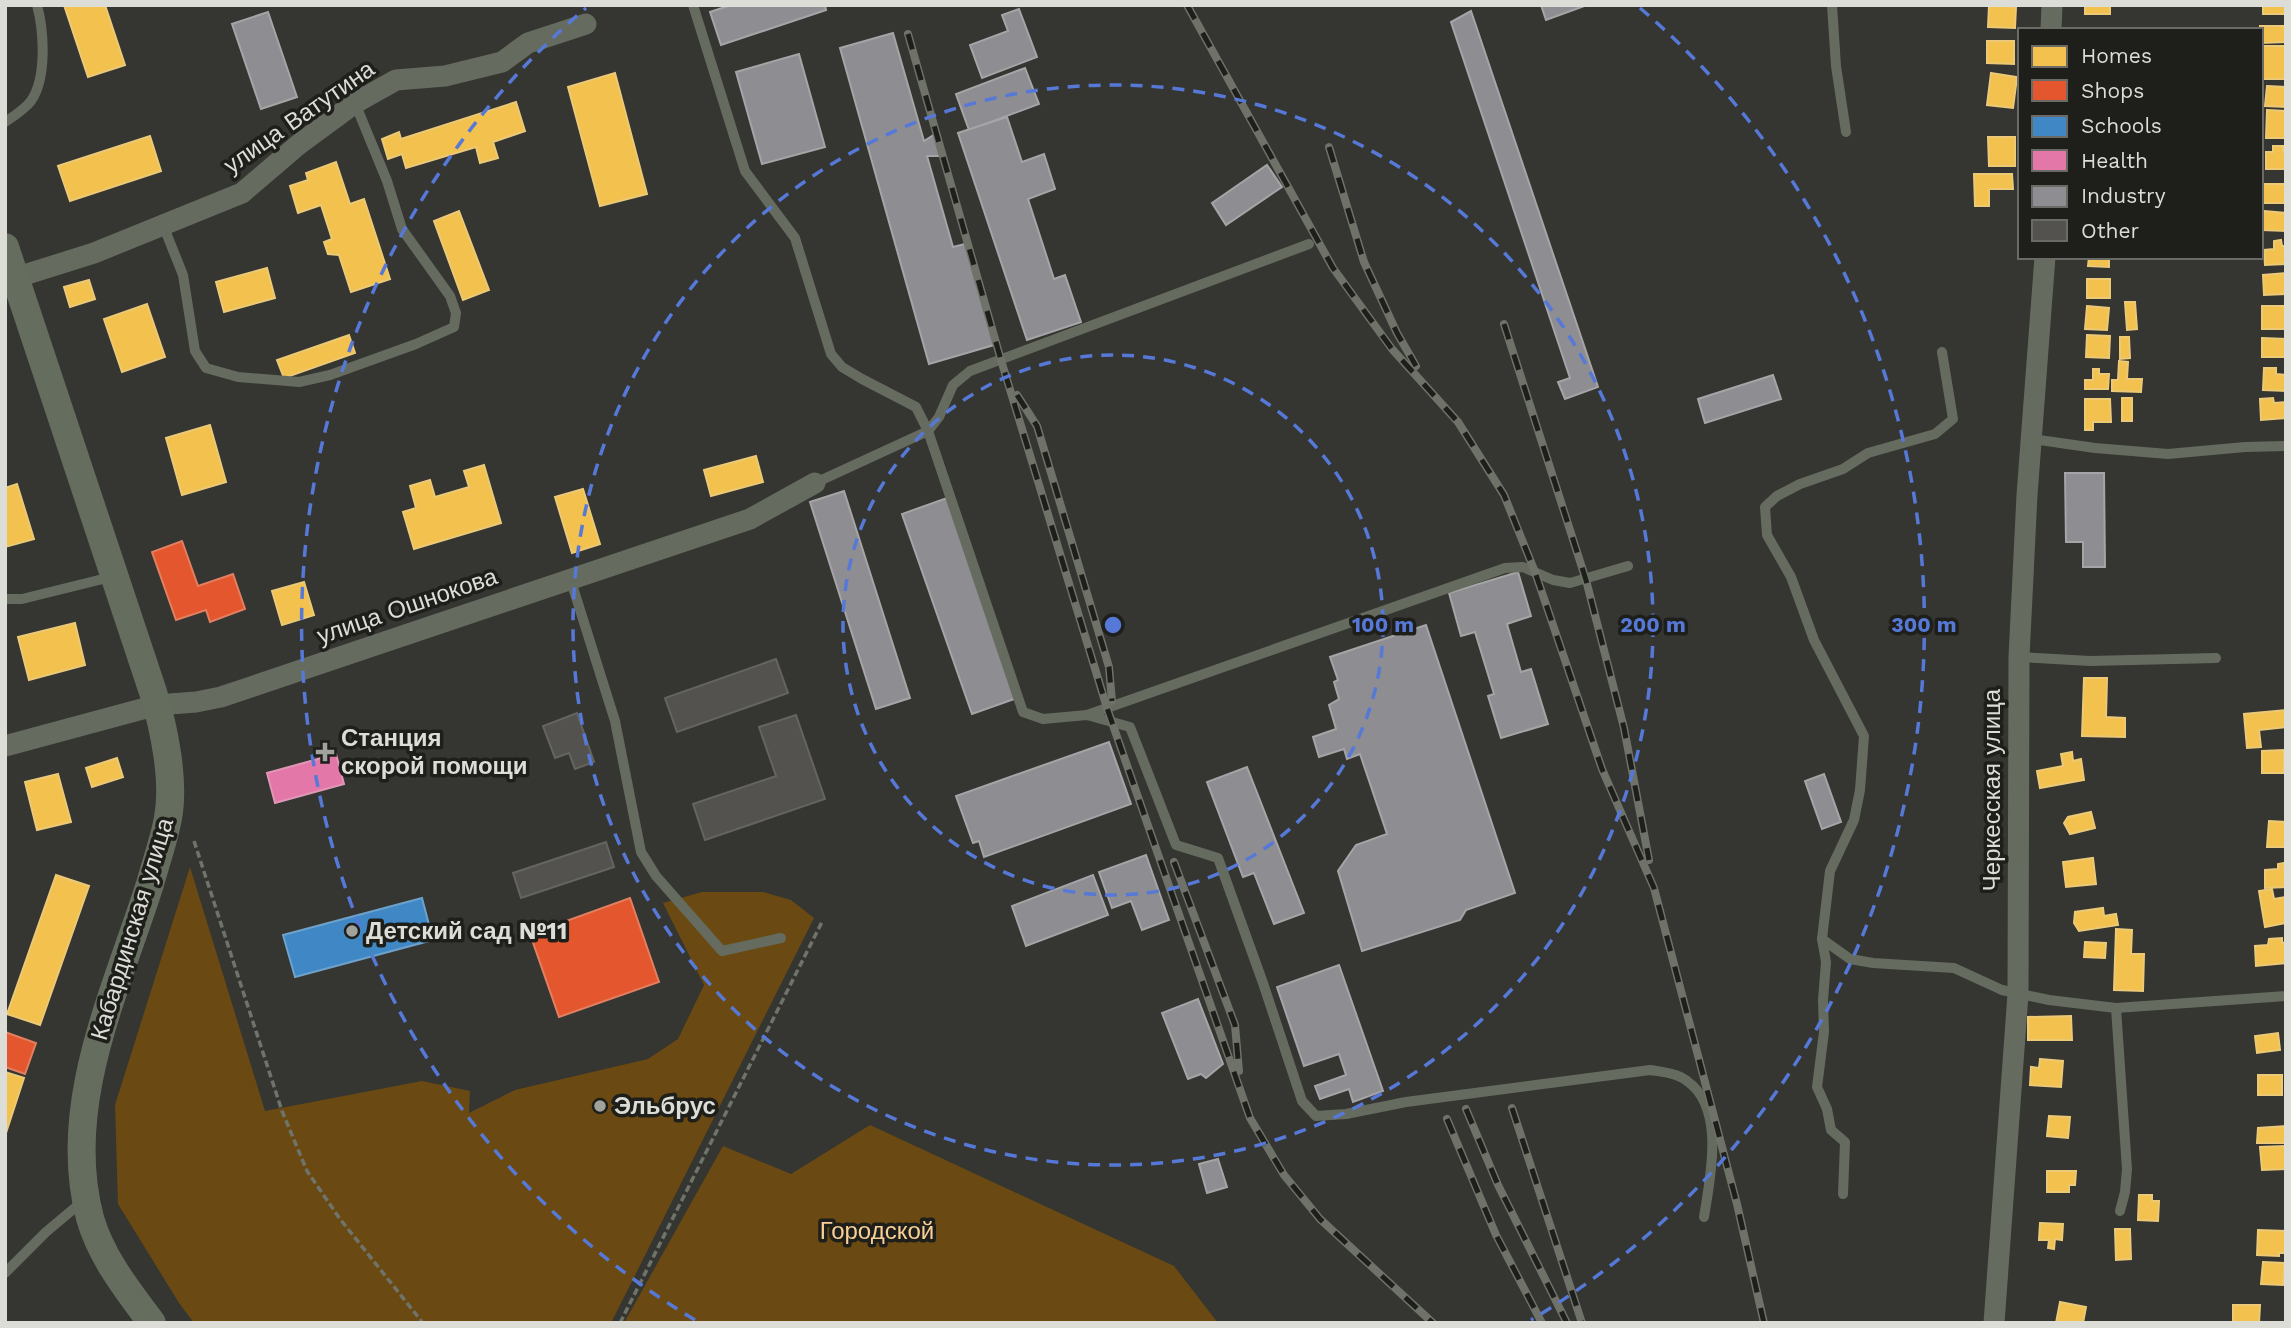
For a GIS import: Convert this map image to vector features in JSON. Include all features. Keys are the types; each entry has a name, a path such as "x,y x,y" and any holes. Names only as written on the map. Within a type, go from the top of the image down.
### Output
{"main road":[{"name":"Кабардинская улица","path":"5,247 11,280 115,576 157,705 168,764 169,816 89,1075 81,1163 90,1219 107,1257 152,1323"}],"street":[{"path":"2051,28 2052,5"},
{"name":"улица Ватутина","path":"11,280 94,253 242,193 298,145 355,103 396,80 445,76 502,62 528,43 586,24"},
{"name":"Черкесская улица","path":"1994,1323 2018,994 2019,656 2026,495 2045,259"},
{"name":"улица Ошнокова","path":"5,746 157,705 221,697 750,519 815,483"}],"lane":[{"path":"5,122 32,101 39,78 44,50 37,5"},
{"path":"693,5 745,171 795,238 831,354 842,367 916,407 928,431 1023,712 1043,719 1087,715 1505,568 1523,567 1553,580 1570,583 1629,566"},
{"path":"1832,5 1836,66 1846,132"},
{"path":"163,225 183,275 195,351 206,368 238,377 299,382 330,375 416,344 454,327 456,313 450,296 402,229 387,181 355,103"},
{"path":"815,483 928,431 939,417 953,386 970,371 1309,244"},
{"path":"1843,1194 1845,1143 1831,1130 1827,1109 1817,1087 1824,1032 1826,962 1822,939 1830,871 1854,820 1860,790 1864,736 1814,639 1791,577 1767,536 1765,507 1777,496 1800,484 1843,469 1868,453 1935,434 1952,419 1942,352"},
{"path":"2032,439 2168,454 2286,446"},
{"path":"5,599 23,599 115,576"},
{"path":"570,578 615,721 640,852 656,876 722,951 781,938"},
{"path":"2019,656 2090,661 2216,658"},
{"path":"1087,715 1130,727 1175,845 1218,858 1302,1101 1316,1115 1346,1114 1406,1102 1650,1070 1672,1074 1688,1081 1703,1100 1712,1122 1713,1147 1704,1217"},
{"path":"1822,939 1850,959 1954,968 2002,990 2018,994 2116,1008 2286,996"},
{"path":"2116,1008 2127,1169 2120,1211"},
{"path":"5,1273 46,1232 87,1198"}],"path":[{"path":"194,841 282,1111 307,1171 340,1219 423,1323"},
{"path":"620,1323 823,920"}],"green space":[{"path":"190,867 265,1111 422,1081 470,1091 469,1113 515,1090 648,1059 678,1039 704,985 663,903 702,892 763,892 791,900 814,918 611,1323 194,1323 118,1204 115,1105"},
{"name":"Городской","path":"870,1125 1174,1266 1218,1323 624,1323 723,1146 791,1174"}],"building: Homes":[{"path":"64,5 105,5 125,65 88,77"},
{"path":"1989,5 2016,7 2015,28 1988,27"},
{"path":"2085,5 2110,5 2110,14 2085,14"},
{"path":"2263,5 2286,5 2286,14 2263,14"},
{"path":"2286,26 2286,42 2263,43 2263,28 2260,28"},
{"path":"1987,41 2014,41 2014,64 1987,63"},
{"path":"2263,46 2286,46 2286,79 2263,79"},
{"path":"615,73 647,194 600,206 568,87"},
{"path":"1991,73 2017,77 2013,108 1987,105"},
{"path":"2267,86 2286,87 2286,107 2265,106"},
{"path":"516,102 525,131 493,142 498,158 480,163 476,147 406,168 402,154 388,159 382,139 399,132 401,139"},
{"path":"2267,110 2286,111 2286,138 2266,138"},
{"path":"150,136 161,171 70,201 58,166"},
{"path":"1988,137 2015,137 2015,166 1989,166"},
{"path":"2273,146 2283,146 2286,169 2266,169 2266,152 2273,152"},
{"path":"336,162 350,204 364,199 390,279 351,292 339,255 328,254 324,242 332,239 321,205 298,213 290,186 308,180 306,173"},
{"path":"1974,174 2012,174 2013,189 1989,189 1989,206 1975,206"},
{"path":"2263,184 2286,184 2286,203 2263,203"},
{"path":"459,211 489,290 463,300 434,221"},
{"path":"2264,211 2286,213 2286,231 2263,230"},
{"path":"2281,240 2282,246 2286,246 2286,264 2265,265 2264,250 2274,249 2274,241"},
{"path":"2089,259 2109,259 2109,267 2088,266"},
{"path":"267,268 275,298 224,312 216,282"},
{"path":"2286,273 2286,294 2264,295 2263,275"},
{"path":"2087,279 2110,279 2110,298 2087,298"},
{"path":"89,280 95,299 70,307 64,287"},
{"path":"2125,302 2135,302 2137,329 2127,330"},
{"path":"147,304 165,357 122,372 104,319"},
{"path":"2087,306 2109,308 2107,330 2085,329"},
{"path":"2262,306 2286,306 2286,329 2262,329"},
{"path":"349,335 355,353 284,378 277,360"},
{"path":"2087,335 2110,336 2109,358 2086,357"},
{"path":"2120,337 2129,337 2130,358 2120,359"},
{"path":"2262,338 2286,339 2286,357 2262,357"},
{"path":"2119,361 2128,362 2127,379 2142,379 2141,392 2112,391 2112,380 2118,380"},
{"path":"2264,368 2276,368 2276,374 2286,375 2286,391 2263,390"},
{"path":"2093,369 2099,369 2099,374 2109,374 2108,389 2085,389 2085,380 2093,380"},
{"path":"2122,398 2132,398 2132,421 2122,421"},
{"path":"2273,398 2274,403 2286,402 2286,418 2261,420 2260,399"},
{"path":"2085,399 2110,399 2111,422 2093,422 2093,430 2085,430"},
{"path":"210,425 226,482 182,495 166,438"},
{"path":"756,456 763,482 711,496 704,470"},
{"path":"484,465 501,523 414,549 403,512 416,508 410,486 430,480 435,497 469,487 464,471"},
{"path":"17,484 34,539 5,547 5,488"},
{"path":"583,489 600,544 572,553 555,497"},
{"path":"304,582 314,615 282,625 272,591"},
{"path":"75,623 85,665 29,680 18,637"},
{"path":"2084,678 2107,678 2106,717 2125,718 2125,737 2082,736"},
{"path":"2286,710 2286,727 2259,730 2261,747 2247,748 2244,714"},
{"path":"2284,750 2284,773 2262,773 2262,751"},
{"path":"2072,752 2073,761 2081,759 2084,780 2040,788 2037,771 2063,766 2061,754"},
{"path":"117,758 123,777 92,787 86,768"},
{"path":"58,774 71,822 37,830 25,782"},
{"path":"2091,812 2095,828 2070,834 2064,823 2068,817"},
{"path":"2269,821 2286,822 2286,847 2267,847"},
{"path":"2093,858 2096,884 2066,887 2063,862"},
{"path":"2284,863 2286,887 2265,888 2265,870 2278,869 2278,864"},
{"path":"56,875 89,886 40,1025 7,1014"},
{"path":"2272,889 2274,899 2286,897 2286,923 2265,927 2259,891"},
{"path":"2103,908 2104,916 2116,914 2118,925 2079,931 2074,923 2075,912"},
{"path":"2116,929 2132,930 2131,954 2144,954 2143,991 2114,990"},
{"path":"2282,938 2282,943 2286,942 2286,963 2256,966 2255,946 2268,945 2269,939"},
{"path":"2085,942 2106,943 2105,958 2084,957"},
{"path":"2071,1016 2072,1040 2028,1040 2028,1017"},
{"path":"2278,1033 2280,1050 2257,1053 2255,1036"},
{"path":"2040,1059 2063,1061 2061,1087 2030,1085 2031,1067 2039,1068"},
{"path":"5,1072 24,1078 5,1136"},
{"path":"2258,1075 2282,1075 2282,1095 2258,1095"},
{"path":"2049,1116 2070,1117 2068,1138 2047,1136"},
{"path":"2286,1126 2286,1143 2257,1143 2258,1128"},
{"path":"2285,1146 2286,1169 2262,1170 2260,1147"},
{"path":"2047,1171 2076,1171 2075,1185 2069,1185 2069,1192 2047,1192"},
{"path":"2139,1195 2152,1195 2152,1201 2159,1201 2158,1221 2138,1220"},
{"path":"2040,1223 2063,1224 2062,1240 2055,1239 2054,1249 2048,1248 2049,1240 2039,1240"},
{"path":"2115,1229 2130,1229 2131,1259 2116,1260"},
{"path":"2258,1230 2286,1231 2286,1253 2279,1253 2279,1256 2257,1255"},
{"path":"2263,1262 2284,1263 2283,1285 2261,1284"},
{"path":"2060,1302 2086,1307 2083,1323 2056,1323"},
{"path":"2233,1305 2260,1305 2259,1323 2233,1323"}],"building: Shops":[{"path":"182,541 198,586 233,574 245,609 210,622 206,610 176,620 152,552"},
{"path":"630,898 659,982 559,1017 530,934"},
{"path":"5,1032 36,1043 25,1074 5,1067"}],"building: Schools":[{"path":"422,898 433,940 295,977 283,935"}],"building: Health":[{"path":"336,754 344,784 275,803 267,773"}],"building: Industry":[{"path":"731,5 825,5 826,10 721,45 710,12"},
{"path":"1541,5 1587,5 1546,20"},
{"path":"1019,9 1037,57 982,78 970,45 1008,31 1002,15"},
{"path":"1471,11 1598,387 1565,399 1558,382 1570,378 1451,22"},
{"path":"268,12 297,97 261,109 232,24"},
{"path":"893,33 924,141 935,134 940,156 927,156 953,247 965,244 994,345 929,364 840,48"},
{"path":"799,54 825,147 762,164 736,72"},
{"path":"1025,68 1039,104 969,130 956,94"},
{"path":"1007,117 1022,162 1044,154 1055,189 1028,199 1054,279 1065,275 1081,322 1027,340 958,133"},
{"path":"1267,165 1282,187 1226,225 1212,203"},
{"path":"1773,375 1781,399 1705,423 1698,399"},
{"path":"2065,473 2104,473 2105,567 2083,567 2083,542 2066,542"},
{"path":"844,491 910,698 876,709 810,502"},
{"path":"947,498 1017,698 972,714 902,514"},
{"path":"1518,572 1531,616 1507,624 1521,672 1531,669 1548,724 1501,738 1488,696 1494,694 1475,632 1461,636 1449,593"},
{"path":"1426,625 1515,893 1466,910 1460,920 1362,951 1338,871 1356,845 1387,834 1360,754 1347,759 1344,749 1319,757 1313,737 1336,729 1329,705 1339,699 1334,682 1338,680 1330,657"},
{"path":"1109,742 1131,804 984,857 979,841 973,843 956,796"},
{"path":"1247,767 1304,913 1274,924 1254,873 1243,877 1207,782"},
{"path":"1824,774 1841,822 1822,829 1805,781"},
{"path":"1146,855 1169,920 1142,930 1131,901 1112,908 1099,872"},
{"path":"1093,875 1108,915 1026,946 1012,906"},
{"path":"1339,965 1383,1091 1353,1102 1349,1089 1320,1099 1315,1086 1346,1075 1339,1054 1304,1066 1277,987"},
{"path":"1198,999 1223,1064 1206,1078 1201,1074 1188,1079 1162,1013"},
{"path":"1218,1159 1227,1187 1207,1193 1199,1164"}],"building: Other":[{"path":"776,659 788,693 677,732 665,698"},
{"path":"577,713 594,762 575,769 569,753 555,758 543,726"},
{"path":"796,715 825,799 705,840 693,804 776,776 759,727"},
{"path":"606,842 614,867 521,898 513,873"}],"railway":[{"path":"1187,5 1333,268 1392,349 1458,422 1504,495 1535,572 1602,769 1654,888 1737,1204 1764,1323"},
{"path":"908,34 1001,360 1107,708 1250,1118 1284,1175 1320,1219 1433,1323"},
{"path":"1329,147 1364,262 1397,333 1416,366"},
{"path":"1504,324 1586,580 1624,728 1649,860"},
{"path":"1017,395 1037,426 1109,667 1112,701"},
{"path":"1174,862 1235,1025 1239,1071"},
{"path":"1512,1108 1582,1323"},
{"path":"1466,1109 1498,1185 1567,1323"},
{"path":"1447,1119 1496,1235 1542,1323"}],"place":[{"name":"Станция скорой помощи","path":"325,752"},
{"name":"Детский сад №11","path":"352,931"},
{"name":"Эльбрус","path":"600,1106"}]}
